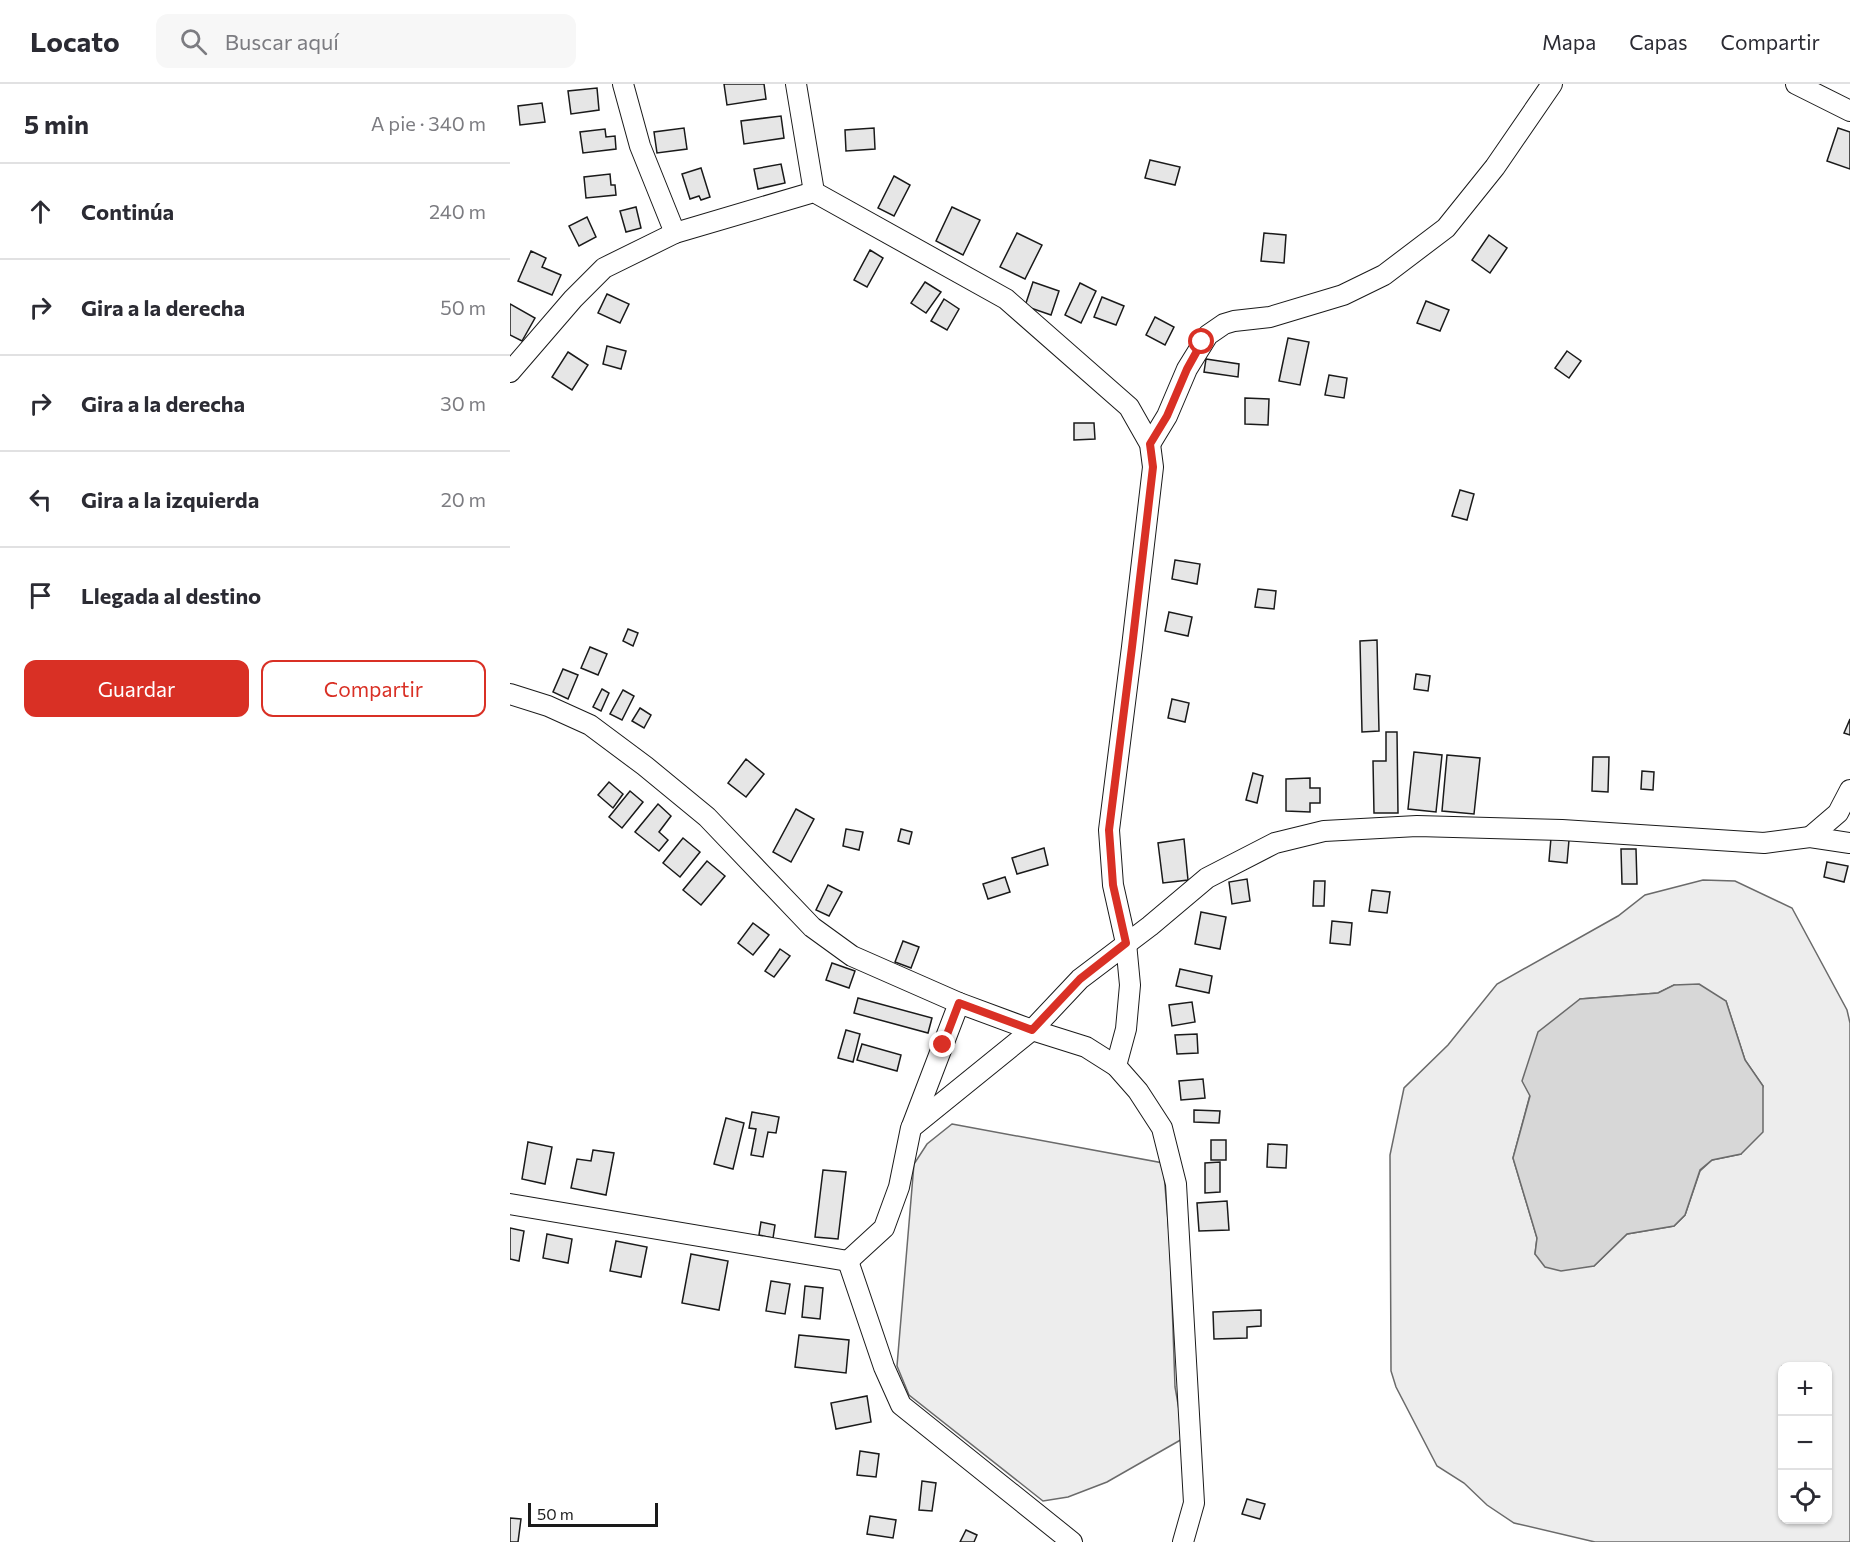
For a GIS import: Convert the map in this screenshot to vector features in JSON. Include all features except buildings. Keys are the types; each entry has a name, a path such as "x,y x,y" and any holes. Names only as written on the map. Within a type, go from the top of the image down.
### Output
{"street":[{"path":"623,84 640,146 675,233"},
{"path":"796,84 814,192"},
{"path":"1150,444 1167,416 1187,369 1208,335 1224,324 1234,321 1270,316 1343,295 1384,274 1446,228 1495,167 1552,84"},
{"path":"1796,84 1850,111"},
{"path":"510,372 573,299 604,268 675,233 814,192 1006,299 1129,407 1150,444 1153,467 1109,830 1113,885 1126,943 1130,985 1126,1029 1116,1066"},
{"path":"510,694 548,706 590,725 645,766 707,817 812,927 852,956 959,1003 1086,1047 1116,1066 1138,1091 1162,1128 1176,1184 1194,1503 1183,1542"},
{"path":"1810,837 1838,813 1850,790"},
{"path":"911,1128 1032,1030 1080,979 1207,878 1275,843 1324,831 1417,826 1562,830 1764,843 1810,837 1850,843"},
{"path":"848,1261 884,1228 899,1187 911,1128 959,1003"},
{"path":"510,1204 848,1261"},
{"path":"848,1261 884,1367 901,1405 1072,1542"}],"shaded area":[{"path":"1703,880 1735,881 1792,908 1847,1010 1850,1023 1850,1542 1595,1542 1514,1523 1487,1505 1464,1483 1437,1466 1396,1387 1391,1371 1390,1155 1404,1088 1448,1045 1497,984 1618,916 1645,895","holes":["1674,985 1726,1001 1745,1060 1763,1086 1741,1154 1712,1160 1700,1171 1685,1215 1674,1226 1627,1234 1594,1266 1535,1254 1537,1238 1513,1158 1530,1095 1580,999 1658,993"]},
{"path":"1699,984 1726,1001 1745,1060 1763,1086 1763,1132 1741,1154 1712,1160 1700,1170 1685,1215 1674,1226 1627,1234 1594,1266 1561,1271 1545,1267 1535,1254 1537,1238 1513,1158 1530,1096 1522,1081 1538,1032 1580,999 1658,993 1674,985"},
{"path":"952,1124 1163,1163 1170,1244 1175,1387 1184,1438 1107,1482 1068,1497 1043,1501 909,1395 897,1366 914,1164 927,1144"}],"route":[{"path":"943,1045 959,1003 1032,1030 1080,979 1126,943 1113,885 1109,830 1153,467 1150,444 1167,416 1187,369 1202,342"}]}
